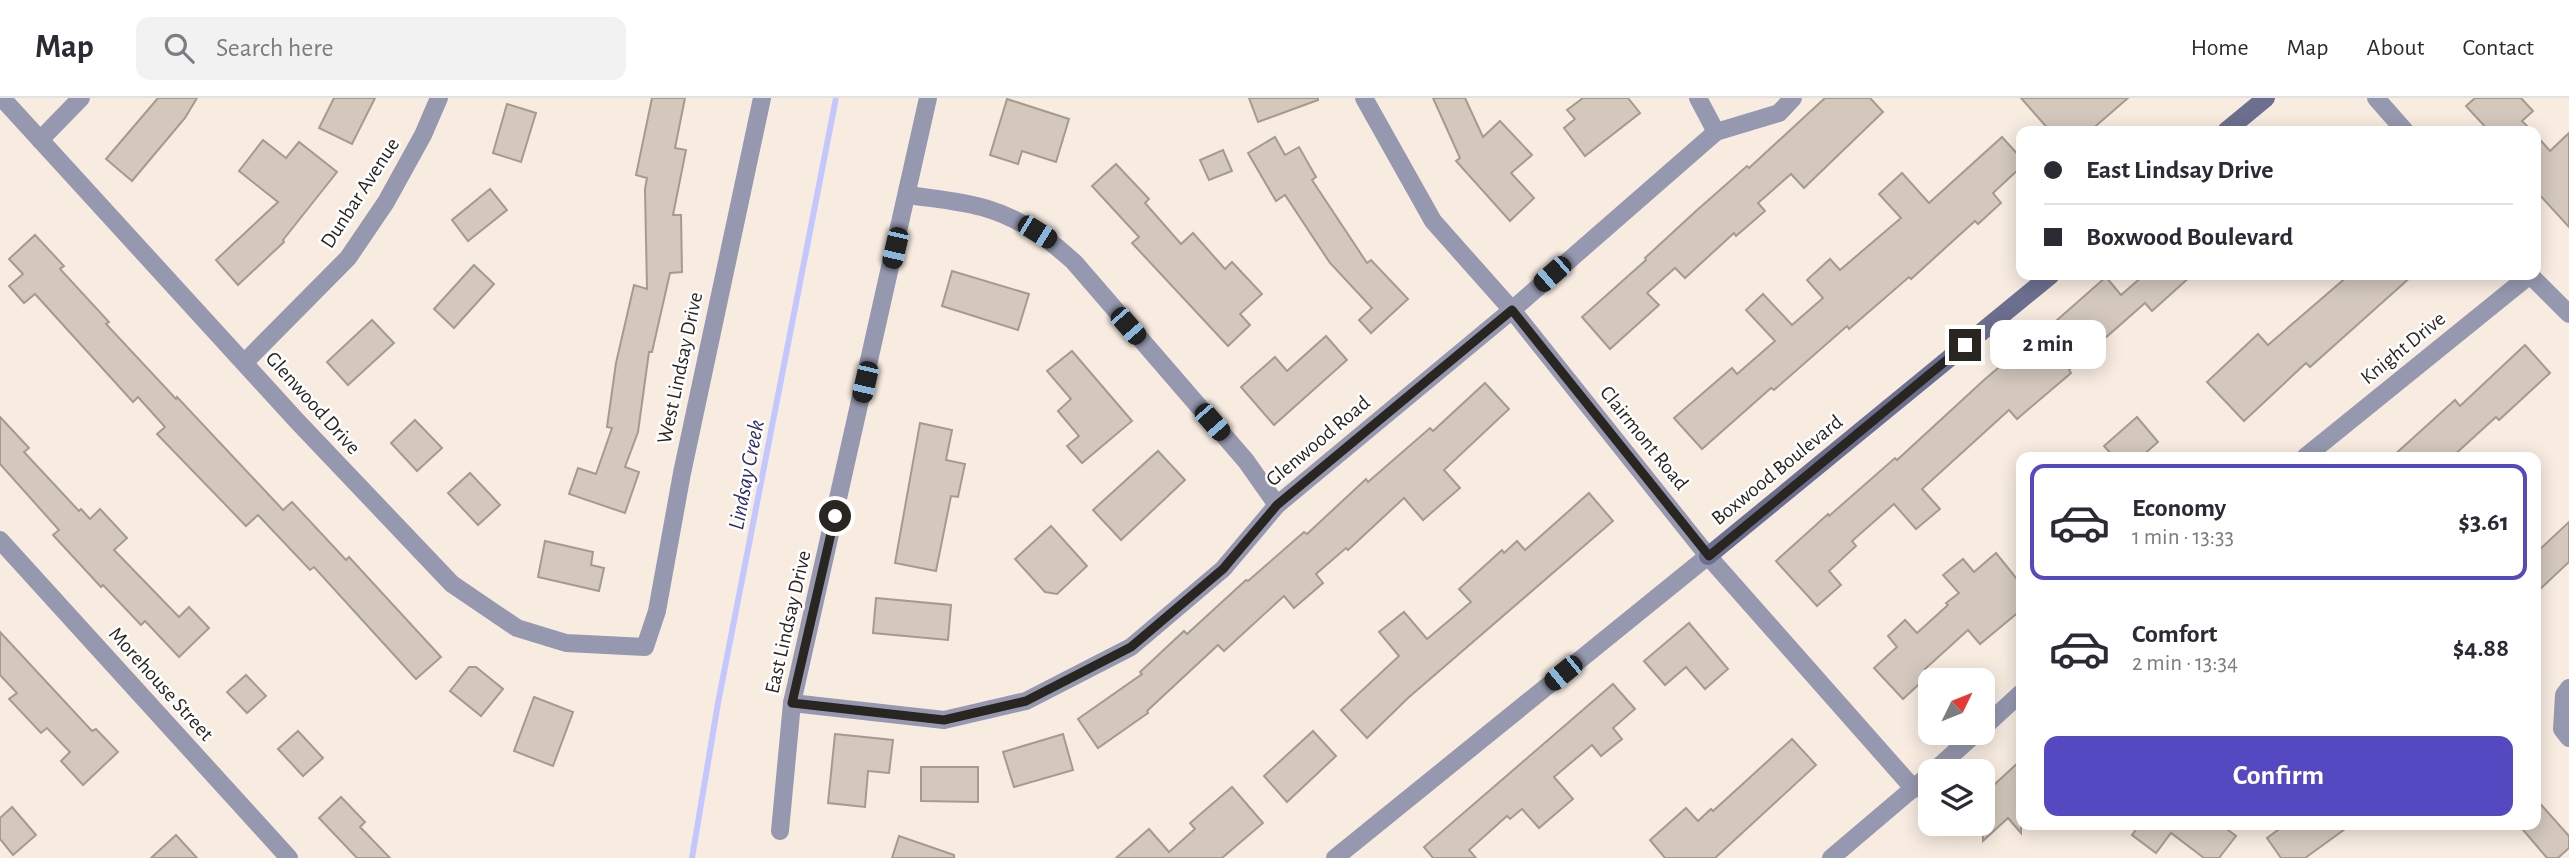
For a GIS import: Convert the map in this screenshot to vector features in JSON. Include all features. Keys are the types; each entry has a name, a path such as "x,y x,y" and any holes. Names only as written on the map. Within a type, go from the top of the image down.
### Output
{"street":[{"name":"Glenwood Drive","path":"2,98 297,421 452,584 517,628 566,643 645,647"},
{"path":"40,140 81,98"},
{"name":"Dunbar Avenue","path":"244,362 348,258 424,135 439,98"},
{"name":"West Lindsay Drive","path":"645,647 657,611 682,473 762,98"},
{"name":"East Lindsay Drive","path":"780,831 792,703 928,98"},
{"name":"Clairmont Road","path":"1364,98 1433,221 1512,310 1709,556 1914,789"},
{"path":"1698,98 1716,132"},
{"name":"Glenwood Road","path":"792,703 944,720 1026,701 1131,647 1223,569 1277,505 1512,310 1716,132 1779,113 1793,98"},
{"path":"2232,126 2266,98"},
{"path":"2376,98 2401,126"},
{"path":"908,195 987,208 1024,224 1051,241 1074,262 1246,461 1277,505"},
{"name":"Boxwood Boulevard","path":"1335,858 2045,280"},
{"name":"Knight Drive","path":"2311,452 2524,280"},
{"path":"2535,280 2569,314"},
{"name":"Morehouse Street","path":"0,541 289,858"},
{"path":"2569,688 2564,695 2562,729 2569,738"},
{"path":"1995,717 2016,698"},
{"path":"1947,759 1962,746"},
{"path":"1831,858 1918,785"}],"building":[{"path":"158,98 197,98 185,118 132,181 106,159"},
{"path":"334,98 375,98 352,144 319,128"},
{"path":"652,98 685,98 675,148 686,150 673,215 681,215 682,272 670,273 652,352 649,352 638,432 625,467 639,472 625,513 569,494 578,468 596,474 612,428 607,427 616,363 634,285 647,289 647,178 636,175"},
{"path":"1249,98 1318,98 1318,100 1258,122"},
{"path":"1433,98 1465,98 1483,137 1500,121 1532,155 1511,173 1534,198 1510,221 1456,161 1460,158"},
{"path":"1583,98 1628,98 1640,113 1585,156 1564,128 1575,119 1567,110"},
{"path":"1825,98 1870,98 1883,112 1804,188 1791,174 1758,203 1765,211 1736,236 1734,233 1685,278 1675,268 1647,293 1659,305 1610,349 1582,317 1696,211 1747,166 1749,168"},
{"path":"2021,98 2128,98 2096,126 2046,126"},
{"path":"2475,98 2521,98 2533,111 2522,121 2527,126 2484,126 2466,106"},
{"path":"1007,99 1069,119 1056,162 1022,151 1018,164 990,155"},
{"path":"507,104 536,113 521,162 493,153"},
{"path":"2569,133 2569,227 2541,196 2541,141 2550,151"},
{"path":"1275,137 1285,155 1299,147 1316,177 1312,180 1367,263 1371,260 1408,299 1371,333 1359,320 1372,308 1330,263 1285,195 1276,201 1248,153"},
{"path":"2002,137 2016,152 2016,172 1993,193 2001,203 1978,224 1975,221 1911,279 1909,277 1849,329 1847,326 1774,390 1771,388 1702,449 1674,418 1732,368 1737,374 1775,341 1746,310 1763,294 1792,325 1823,298 1807,280 1830,259 1840,270 1901,218 1879,194 1902,173 1929,203"},
{"path":"263,140 286,158 299,142 337,172 284,242 238,285 216,260 278,202 239,171"},
{"path":"1223,150 1232,171 1209,180 1200,160"},
{"path":"1116,164 1149,199 1145,203 1181,244 1193,233 1225,269 1232,262 1262,294 1240,314 1250,325 1228,346 1132,243 1139,237 1092,186"},
{"path":"490,189 507,210 468,241 452,220"},
{"path":"35,235 64,266 60,269 109,322 106,324 176,399 177,397 283,510 292,502 346,560 349,557 441,657 416,679 314,567 310,570 258,515 246,526 157,434 165,427 138,397 133,402 35,294 24,303 9,286 23,274 9,259"},
{"path":"474,265 494,284 454,328 434,309"},
{"path":"952,271 1029,294 1018,330 942,306"},
{"path":"2103,280 2108,280 2121,295 2138,280 2186,280 2152,311 2145,303 2069,370 2071,373 2017,419 2009,410 1922,489 1940,509 1916,529 1894,504 1852,541 1856,546 1829,571 1841,585 1817,606 1776,561 1895,458 1897,460 1984,380"},
{"path":"2343,280 2407,280 2310,367 2306,363 2244,421 2207,382 2258,334 2268,345"},
{"path":"372,320 394,343 348,385 327,362"},
{"path":"1326,336 1347,360 1274,425 1241,387 1275,357 1287,371"},
{"path":"2525,345 2550,373 2499,420 2496,417 2458,452 2398,452 2455,400 2460,406"},
{"path":"1072,351 1132,421 1082,463 1067,446 1079,436 1058,411 1071,399 1047,371"},
{"path":"1485,383 1509,409 1444,470 1460,488 1423,520 1404,498 1348,550 1346,548 1316,574 1323,583 1294,608 1284,596 1224,651 1218,645 1147,711 1148,713 1098,748 1078,719 1142,674 1140,672 1184,631 1187,634 1246,580 1304,532 1307,534 1366,479 1368,482 1430,428 1433,431"},
{"path":"0,417 29,448 24,452 79,511 81,509 90,519 100,509 127,538 114,550 179,617 189,607 209,628 179,657 145,621 141,625 103,585 101,587 53,535 59,530 0,464"},
{"path":"2137,417 2158,442 2147,452 2109,452 2104,446"},
{"path":"415,420 442,448 417,471 391,443"},
{"path":"920,423 952,430 946,460 965,464 958,497 951,496 936,571 895,563"},
{"path":"1158,451 1185,480 1121,540 1093,510"},
{"path":"470,473 500,505 478,525 448,493"},
{"path":"1589,493 1613,521 1408,698 1367,738 1341,710 1399,656 1379,632 1404,612 1427,639 1471,602 1459,589 1502,550 1504,553 1517,541 1525,550"},
{"path":"2569,522 2569,562 2541,588 2541,548"},
{"path":"1051,526 1087,566 1057,594 1045,592 1015,559"},
{"path":"545,541 593,552 591,565 604,568 599,591 538,577"},
{"path":"1996,553 2016,578 2016,614 1980,644 1968,630 1926,668 1918,668 1918,685 1903,699 1874,668 1897,647 1888,636 1905,620 1917,633 1959,593 1943,575 1963,559 1974,572"},
{"path":"876,598 951,605 948,640 873,633"},
{"path":"1689,623 1728,669 1705,689 1686,667 1665,685 1644,661"},
{"path":"0,632 92,731 96,729 118,752 83,785 61,761 70,752 47,728 41,733 9,699 17,693 0,675"},
{"path":"469,667 476,667 503,689 481,716 450,691"},
{"path":"246,675 266,696 247,713 227,692"},
{"path":"1613,684 1635,709 1613,728 1622,739 1601,756 1592,745 1554,777 1573,799 1539,828 1522,809 1510,819 1507,816 1469,850 1476,858 1433,858 1424,847"},
{"path":"534,697 573,712 553,766 514,751"},
{"path":"298,731 323,758 303,776 278,749"},
{"path":"1313,731 1336,756 1287,802 1264,776"},
{"path":"835,734 893,740 889,773 868,771 865,807 828,803"},
{"path":"1063,734 1073,770 1014,787 1003,752"},
{"path":"1792,739 1816,765 1715,858 1665,858 1650,840 1686,808 1698,821 1711,809 1713,811"},
{"path":"2016,765 2016,827 2008,818 1995,830 1995,784"},
{"path":"921,767 978,767 978,802 921,801"},
{"path":"1232,787 1263,823 1222,858 1116,858 1149,829 1169,852 1195,829 1190,823"},
{"path":"341,797 365,822 360,827 390,858 357,858 319,818"},
{"path":"2541,805 2569,836 2569,848 2558,858 2547,858 2523,830 2541,830"},
{"path":"12,807 36,835 13,855 0,839 0,818"},
{"path":"2136,830 2228,830 2236,836 2219,858 2204,858 2171,833 2156,853 2132,835"},
{"path":"2278,830 2344,830 2305,858 2281,858 2267,838"},
{"path":"176,835 197,858 151,858"},
{"path":"899,836 954,855 954,858 892,858"}],"waterway":[{"name":"Lindsay Creek","path":"692,858 718,703 836,98"}],"route":[{"path":"835,516 792,703 944,720 1026,701 1131,647 1223,569 1277,505 1512,310 1709,556 1965,345"}]}
